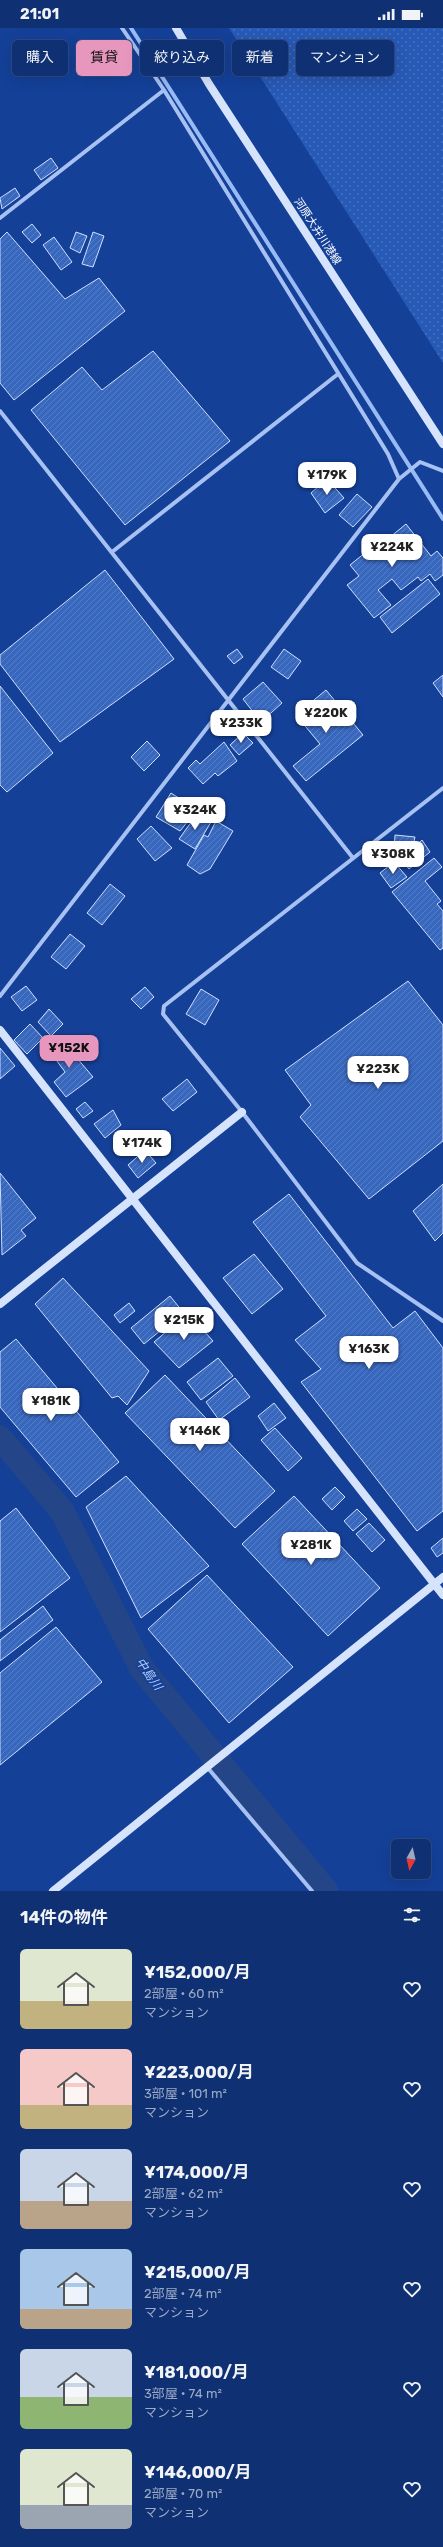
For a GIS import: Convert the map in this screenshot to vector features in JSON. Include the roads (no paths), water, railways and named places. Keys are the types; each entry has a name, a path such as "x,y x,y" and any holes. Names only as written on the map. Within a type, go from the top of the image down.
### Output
{"street":[{"path":"122,28 164,90 388,454 399,479"},
{"name":"河原大井川港線","path":"176,28 214,90 443,444"},
{"path":"0,218 164,90"},
{"path":"112,552 338,374"},
{"path":"0,411 353,858"},
{"path":"0,996 399,479 420,462 443,471"},
{"path":"443,788 164,1006 163,1014 242,1112 357,1263 443,1321"},
{"path":"0,1030 443,1595"},
{"path":"0,1304 242,1112"},
{"path":"53,1891 207,1766 232,1749 443,1577"},
{"path":"207,1766 312,1891"}],"waterway":[{"path":"131,28 443,519"},
{"name":"中島川","path":"0,1438 62,1511 142,1669 326,1891"}]}
